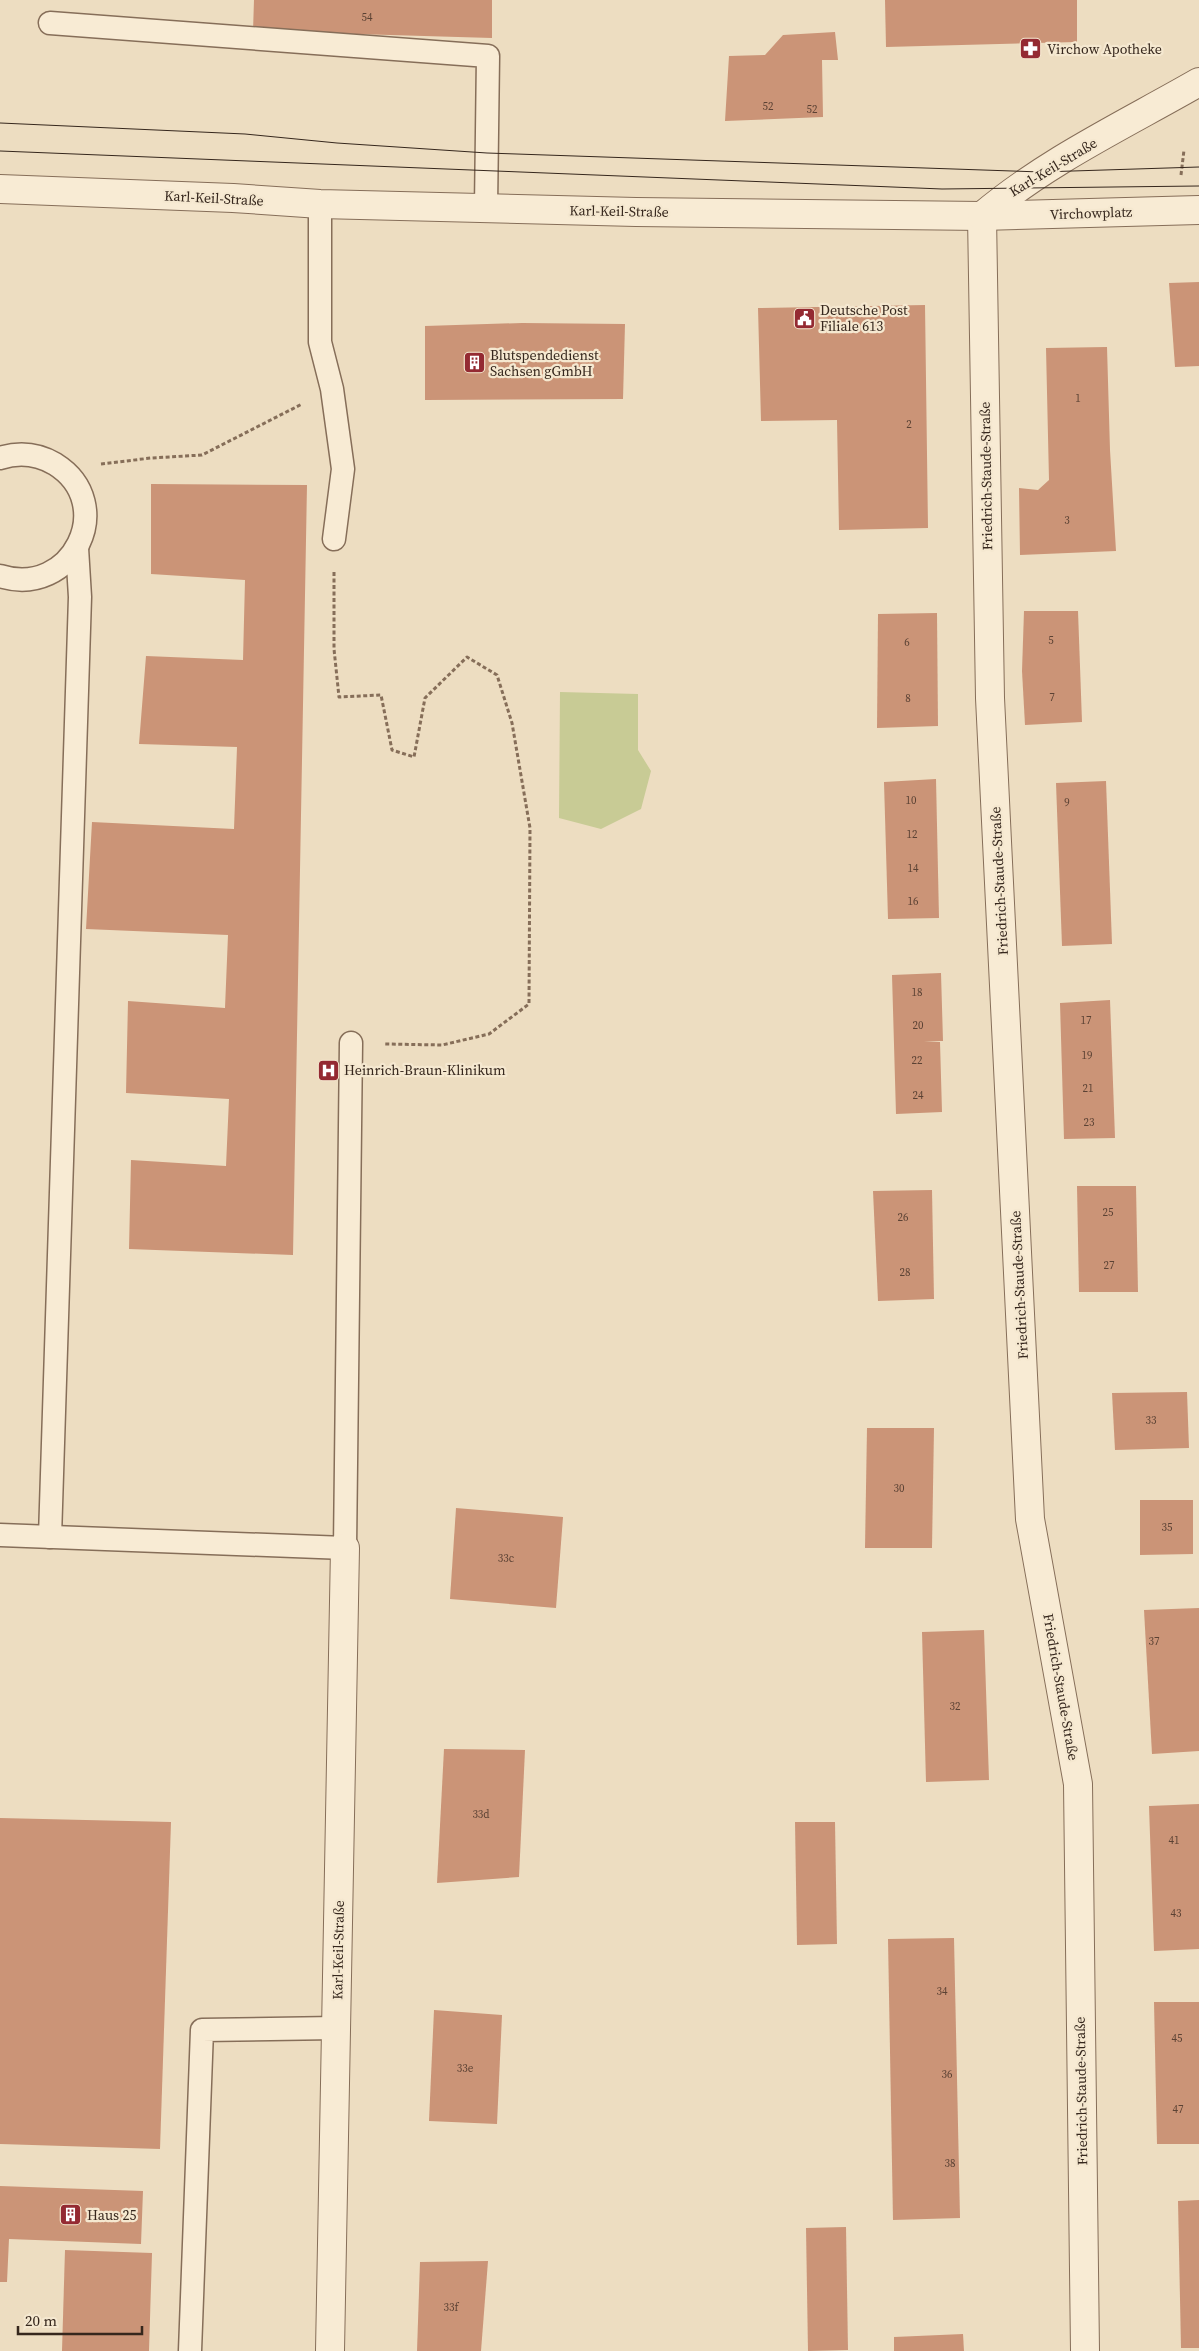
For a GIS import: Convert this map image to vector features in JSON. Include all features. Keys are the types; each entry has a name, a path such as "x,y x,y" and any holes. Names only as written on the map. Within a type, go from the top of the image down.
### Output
{"street":[{"name":"Karl-Keil-Straße","path":"0,189 233,198 320,204 636,212 982,216 1013,190 1034,177 1199,82"},
{"name":"Virchowplatz","path":"982,216 1199,210"},
{"name":"Friedrich-Staude-Straße","path":"982,216 990,698 1030,1519 1078,1784 1085,2351"},
{"name":"Karl-Keil-Straße","path":"330,2351 345,1548"}],"lane":[{"path":"50,23 488,56 486,207"},
{"path":"320,204 320,342 332,389 342,469 334,539"},
{"path":"0,458 26,454 45,458 63,469 76,485 85,514 84,532 77,548 66,562 52,573 32,580 14,581 0,576"},
{"path":"50,1536 80,597 77,548"},
{"path":"0,1535 345,1548 352,1043"},
{"path":"190,2351 202,2030 336,2028"}],"path":[{"path":"63,469 151,458 202,455 332,389"},
{"path":"334,539 334,650 339,698 381,695 392,750 414,757 425,698 466,657 497,675 512,723 530,828 529,1004 489,1034 442,1045 352,1043"}],"green space":[{"path":"560,692 638,694 638,750 651,771 641,809 601,829 559,818"}],"building":[{"path":"254,0 492,0 492,38 253,31"},
{"path":"885,0 1077,0 1077,42 886,47"},
{"path":"835,32 838,60 822,60 823,117 725,121 729,56 765,55 783,35"},
{"path":"1199,282 1199,366 1175,367 1169,283"},
{"path":"925,305 928,528 839,530 837,420 761,421 758,308"},
{"path":"522,323 625,324 623,399 425,400 425,326"},
{"path":"1107,347 1110,450 1116,551 1020,555 1019,488 1038,490 1049,480 1046,348"},
{"path":"151,484 307,485 293,1255 129,1249 131,1160 226,1166 229,1099 126,1093 128,1001 225,1008 228,935 86,929 92,822 234,829 237,747 139,744 146,656 243,660 245,580 151,574"},
{"path":"1024,611 1078,611 1082,722 1025,725 1022,671"},
{"path":"937,613 938,726 877,728 878,614"},
{"path":"936,779 939,918 888,919 884,782"},
{"path":"1106,781 1112,944 1062,946 1056,783"},
{"path":"941,973 943,1041 924,1041 940,1042 942,1112 896,1114 892,975"},
{"path":"1110,1000 1115,1138 1064,1139 1060,1003"},
{"path":"1077,1186 1136,1186 1138,1292 1079,1292"},
{"path":"932,1190 934,1299 878,1301 873,1191"},
{"path":"1187,1392 1189,1448 1115,1450 1112,1393"},
{"path":"867,1428 934,1428 932,1548 865,1548"},
{"path":"1140,1500 1193,1500 1193,1554 1140,1555"},
{"path":"456,1508 563,1517 556,1608 450,1599"},
{"path":"1199,1608 1199,1751 1152,1754 1144,1610"},
{"path":"984,1630 989,1780 926,1782 922,1632"},
{"path":"444,1749 525,1750 519,1877 437,1883"},
{"path":"1199,1804 1199,1949 1154,1951 1149,1806"},
{"path":"0,1818 171,1822 160,2149 0,2144"},
{"path":"795,1822 835,1822 837,1944 797,1945"},
{"path":"954,1938 960,2218 893,2220 888,1939"},
{"path":"1154,2002 1199,2002 1199,2144 1157,2144"},
{"path":"434,2010 502,2015 497,2124 429,2121"},
{"name":"Haus 25","path":"0,2186 143,2191 141,2244 9,2239 7,2282 0,2282"},
{"path":"1199,2200 1199,2348 1181,2348 1178,2201"},
{"path":"846,2227 848,2350 808,2351 806,2228"},
{"path":"65,2250 152,2253 149,2351 62,2351"},
{"path":"488,2261 481,2351 417,2351 420,2262"},
{"path":"963,2334 964,2351 894,2351 894,2337"}],"tram line":[{"path":"0,123 245,134 337,143 487,153 1041,172 1199,167"},
{"path":"0,151 942,189 1199,186"}],"place":[{"name":"Virchow Apotheke","path":"1031,49"},
{"name":"Deutsche Post Filiale 613","path":"804,318"},
{"name":"Blutspendedienst Sachsen gGmbH","path":"474,363"},
{"name":"Heinrich-Braun-Klinikum","path":"328,1070"},
{"name":"Haus 25","path":"71,2215"}]}
